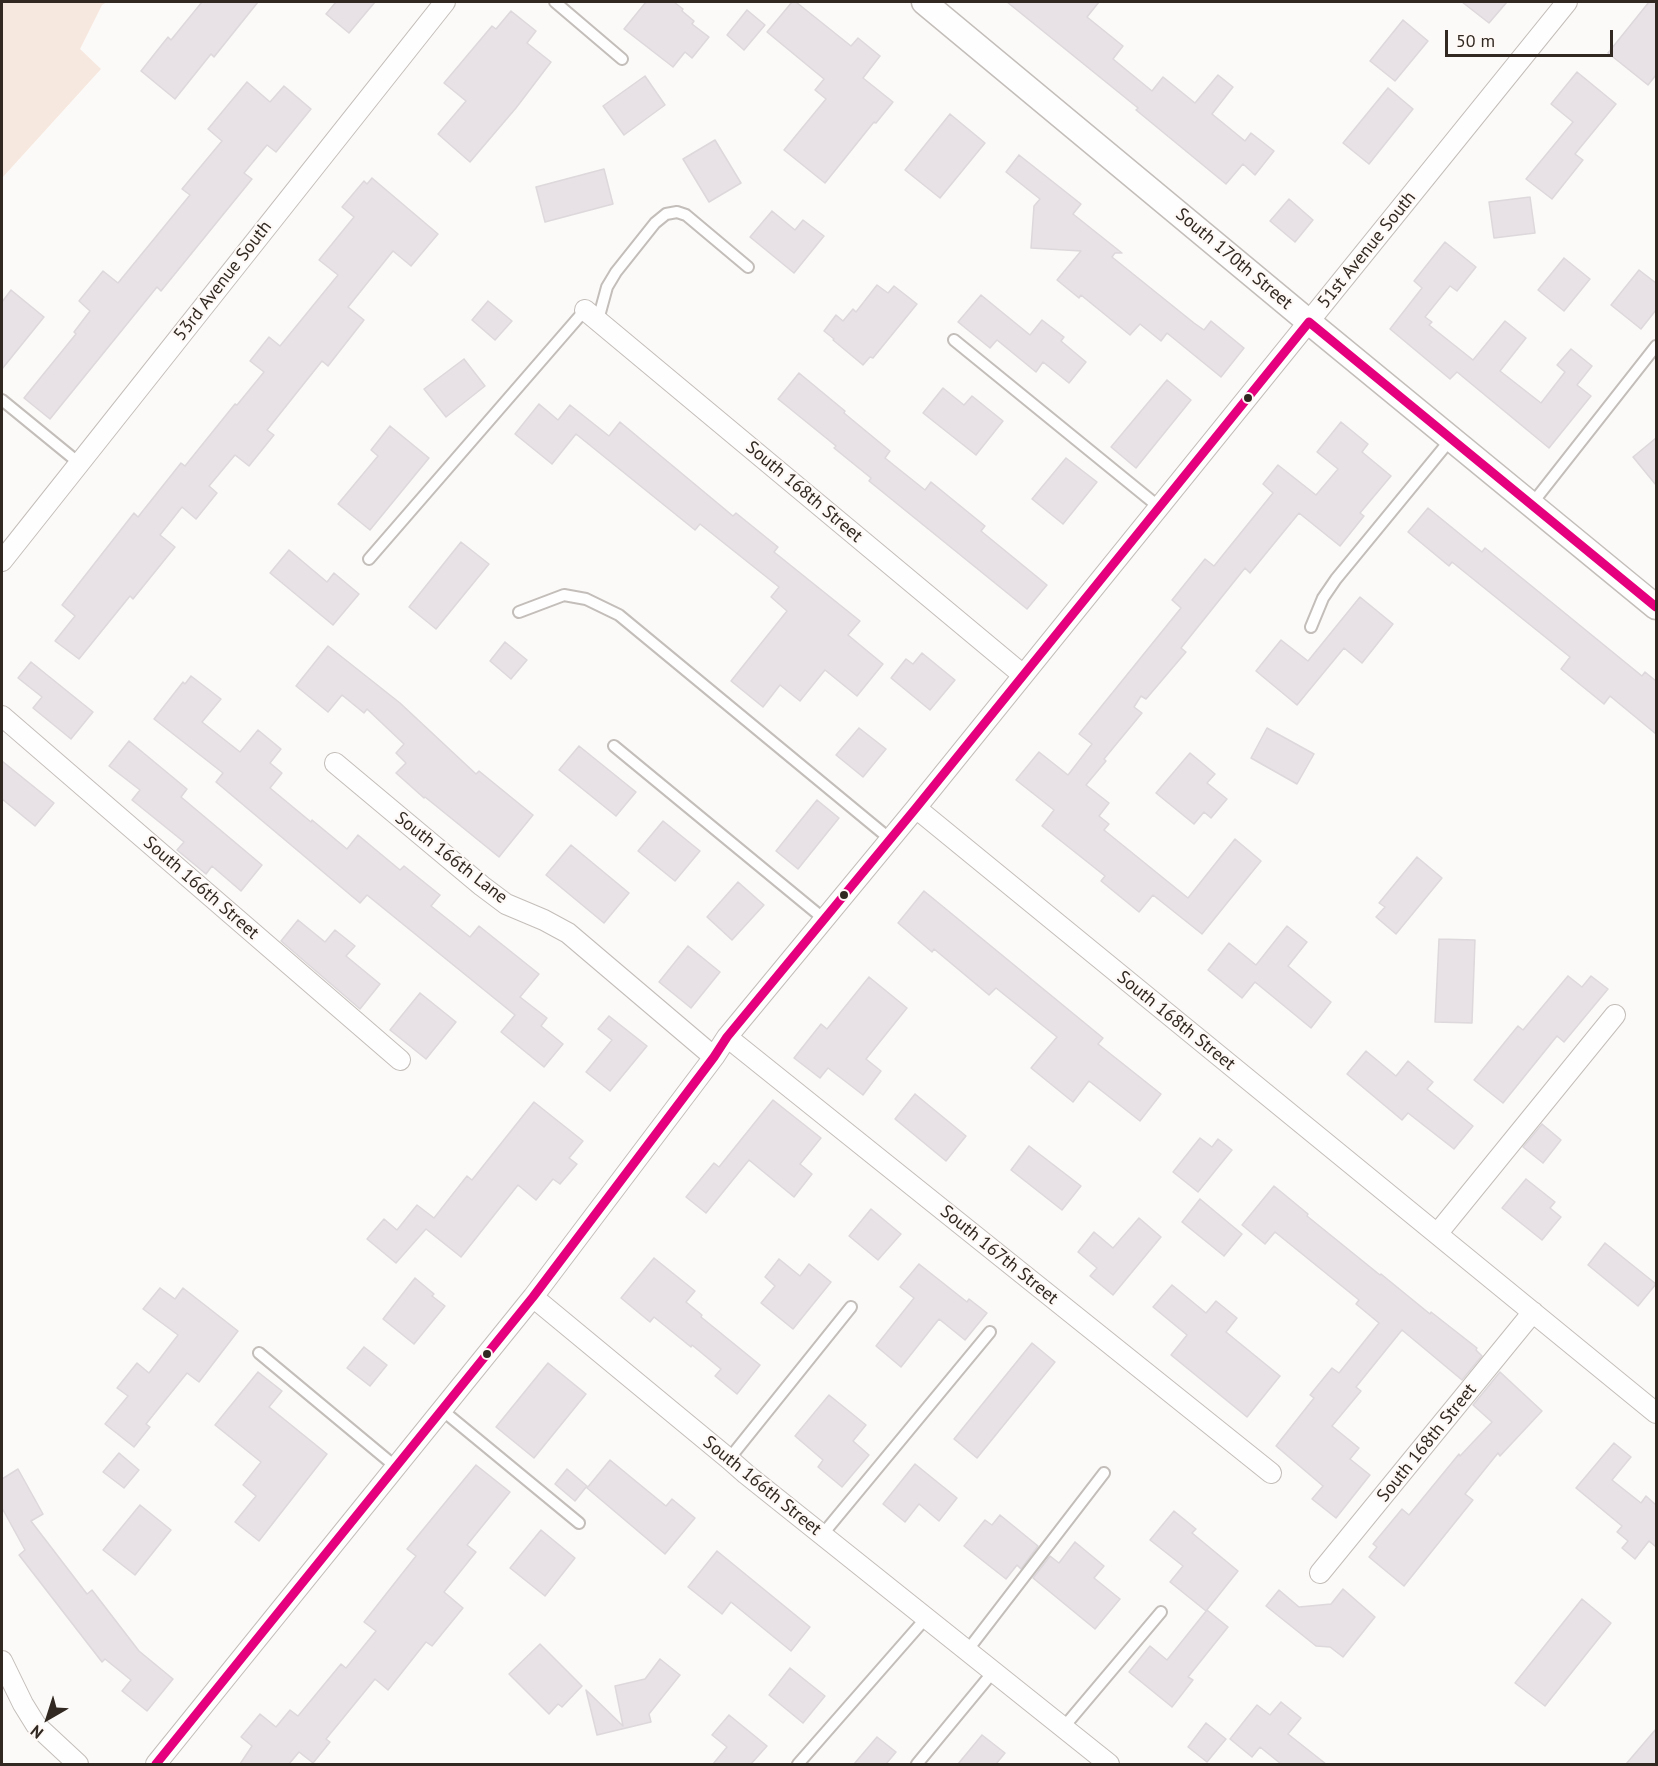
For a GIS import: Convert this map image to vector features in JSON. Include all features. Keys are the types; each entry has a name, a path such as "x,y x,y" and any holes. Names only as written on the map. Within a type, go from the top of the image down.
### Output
{"street":[{"name":"53rd Avenue South","path":"2,561 445,2"},
{"name":"South 170th Street","path":"924,2 1656,607"},
{"name":"51st Avenue South","path":"156,1764 533,1297 728,1037 916,808 1567,2"},
{"name":"South 168th Street","path":"591,315 1023,675"},
{"name":"South 166th Street","path":"2,716 400,1060"},
{"name":"South 166th Lane","path":"334,763 506,904 568,933 714,1057"},
{"name":"South 168th Street","path":"916,808 1656,1413"},
{"path":"1437,1234 1615,1015"},
{"name":"South 167th Street","path":"728,1037 1271,1473"},
{"name":"South 166th Street","path":"533,1297 746,1474 1109,1764"},
{"name":"South 168th Street","path":"1320,1573 1533,1312"},
{"path":"2,1661 36,1725 78,1764"}],"lane":[{"path":"555,2 622,59"},
{"path":"369,559 591,315 616,272 654,223 666,214 677,212 686,215 748,267"},
{"path":"954,340 1159,507"},
{"path":"1531,504 1656,346"},
{"path":"2,400 79,463"},
{"path":"1311,627 1323,598 1336,579 1451,439"},
{"path":"519,612 564,595 586,598 619,615 890,839"},
{"path":"614,746 824,919"},
{"path":"729,1458 851,1307"},
{"path":"822,1535 990,1332"},
{"path":"259,1353 396,1467"},
{"path":"442,1410 579,1523"},
{"path":"967,1651 1104,1473"},
{"path":"1063,1728 1161,1612"},
{"path":"798,1764 926,1618"},
{"path":"917,1764 993,1672"}],"shaded area":[{"path":"2,2 107,2 102,5 80,49 101,69 2,178"}],"building":[{"path":"202,2 258,2 214,57 211,54 175,99 141,71 168,37 171,40"},
{"path":"336,2 375,2 349,33 326,14"},
{"path":"646,2 674,2 694,21 692,24 709,37 692,58 685,52 673,67 624,29"},
{"path":"792,2 796,2 851,46 858,38 880,56 863,78 893,102 825,183 784,150 826,99 815,90 824,79 767,32"},
{"path":"1007,2 1099,2 1087,17 1123,46 1113,59 1152,91 1163,77 1195,103 1218,75 1233,87 1212,114 1245,141 1251,133 1274,151 1255,175 1243,164 1226,184 1136,110 1138,108"},
{"path":"1462,2 1507,2 1489,23"},
{"path":"1649,2 1656,2 1656,75 1648,85 1608,53"},
{"path":"747,10 765,25 744,50 727,35"},
{"path":"511,11 536,31 527,43 551,62 470,162 438,134 466,101 444,83 492,26 496,29"},
{"path":"1403,20 1428,41 1395,81 1370,61"},
{"path":"1577,72 1616,104 1575,154 1583,160 1552,199 1526,179 1573,122 1551,104"},
{"path":"645,76 665,105 624,135 603,106"},
{"path":"247,82 270,102 284,86 311,109 276,152 267,145 244,173 252,179 161,291 157,287 50,419 24,398 76,334 74,332 90,311 79,301 103,271 118,283 190,195 182,189 222,141 208,129"},
{"path":"1388,88 1413,109 1369,164 1343,143"},
{"path":"950,114 985,143 940,198 905,170"},
{"path":"715,140 741,183 709,202 683,159"},
{"path":"1019,155 1081,204 1073,214 1122,253 1115,253 1112,257 1204,330 1211,321 1244,348 1221,377 1167,333 1161,341 1140,324 1130,335 1081,295 1079,298 1057,280 1081,251 1031,248 1034,206 1040,199 1006,172"},
{"path":"604,169 613,204 545,222 536,187"},
{"path":"372,178 438,234 411,266 393,251 348,307 364,320 328,366 322,361 267,430 274,435 249,466 235,455 209,486 217,493 196,519 182,507 160,535 175,547 133,599 130,596 79,659 55,641 75,616 62,605 134,513 138,517 181,463 185,466 264,372 250,361 269,337 280,346 338,275 319,260 354,217 342,207 364,181 367,184"},
{"path":"1530,197 1535,233 1494,238 1489,202"},
{"path":"1289,199 1313,220 1295,242 1270,221"},
{"path":"772,211 795,230 803,220 824,236 794,273 750,237"},
{"path":"1445,242 1476,267 1457,291 1450,286 1425,317 1432,322 1429,325 1473,360 1505,321 1526,338 1500,371 1541,403 1565,372 1557,365 1571,349 1592,366 1577,385 1591,396 1549,448 1457,372 1450,379 1390,329 1422,288 1414,281"},
{"path":"1564,258 1590,279 1564,311 1538,290"},
{"path":"1639,270 1656,283 1656,310 1641,329 1611,305"},
{"path":"877,285 888,293 894,286 917,304 873,358 870,357 863,365 824,331 836,315 843,321 853,309 856,312"},
{"path":"11,290 44,317 2,369 2,302"},
{"path":"981,295 1030,335 1042,320 1064,337 1061,341 1086,362 1069,383 1043,362 1036,372 997,340 990,348 958,322"},
{"path":"488,301 512,321 495,340 472,320"},
{"path":"464,359 485,386 446,417 424,389"},
{"path":"799,373 890,451 885,458 925,490 931,482 985,526 981,531 1047,585 1027,609 869,481 871,478 834,448 836,446 778,399"},
{"path":"1167,380 1191,400 1136,468 1111,447"},
{"path":"943,388 964,405 972,396 1003,421 976,455 923,413"},
{"path":"539,404 558,420 570,405 609,436 620,422 733,516 736,513 778,547 774,552 860,621 848,635 883,664 857,696 825,670 800,701 780,685 763,707 731,681 787,611 771,597 779,587 700,524 695,530 576,434 552,464 515,434"},
{"path":"1341,422 1368,444 1362,452 1391,476 1360,513 1364,516 1340,546 1299,513 1250,573 1245,568 1181,648 1186,652 1146,699 1141,696 1134,707 1142,713 1086,785 1109,803 1099,816 1109,824 1104,830 1188,898 1235,839 1261,861 1202,934 1153,895 1139,912 1101,881 1105,876 1042,826 1054,810 1016,780 1039,752 1068,775 1092,744 1079,734 1181,608 1172,600 1205,559 1214,566 1273,493 1263,484 1278,465 1316,495 1338,469 1317,452"},
{"path":"390,426 429,458 370,530 338,504 378,456 371,450"},
{"path":"1656,438 1656,485 1633,457"},
{"path":"1066,458 1097,482 1063,524 1032,499"},
{"path":"1428,508 1482,552 1485,548 1642,676 1645,672 1656,681 1656,734 1610,696 1604,704 1561,669 1570,657 1452,562 1449,566 1408,532"},
{"path":"461,542 489,564 436,629 409,607"},
{"path":"289,550 327,582 334,573 359,594 333,625 270,573"},
{"path":"1360,597 1393,624 1362,663 1344,648 1297,705 1256,671 1281,640 1308,661"},
{"path":"505,642 527,660 511,679 490,661"},
{"path":"328,646 400,703 476,774 479,771 533,815 499,857 396,773 406,763 396,753 404,744 367,709 364,713 342,695 328,712 296,686"},
{"path":"922,653 955,680 930,710 891,678 906,659 913,664"},
{"path":"31,662 93,712 71,739 33,708 42,697 18,678"},
{"path":"191,676 221,699 202,722 240,752 258,730 281,749 270,763 282,773 270,788 347,849 358,835 400,870 404,866 440,895 431,906 470,937 479,926 539,974 520,997 547,1018 541,1026 563,1044 544,1067 501,1032 515,1015 367,895 360,903 216,782 223,773 154,719 183,682 185,684"},
{"path":"859,728 886,749 863,777 836,755"},
{"path":"1267,728 1314,754 1297,784 1251,758"},
{"path":"129,741 187,789 181,797 262,865 241,891 212,866 206,874 177,850 184,842 132,800 140,790 109,766"},
{"path":"579,746 636,792 616,816 559,770"},
{"path":"1190,753 1215,774 1207,783 1227,799 1211,818 1204,812 1194,824 1156,793"},
{"path":"2,761 54,803 35,826 2,799"},
{"path":"817,800 839,818 798,869 776,851"},
{"path":"663,821 700,851 675,881 638,851"},
{"path":"571,845 629,893 604,923 546,875"},
{"path":"1417,857 1442,878 1396,934 1376,917 1385,907 1379,903"},
{"path":"738,882 764,905 732,940 707,917"},
{"path":"924,891 1103,1038 1098,1044 1161,1094 1140,1121 1089,1081 1073,1102 1031,1068 1057,1037 996,988 989,995 934,949 932,952 898,923"},
{"path":"298,920 325,942 335,930 355,946 346,956 380,984 360,1009 281,941"},
{"path":"1287,926 1307,942 1288,966 1331,1002 1311,1028 1255,982 1242,998 1208,970 1229,943 1256,965"},
{"path":"1439,939 1475,940 1472,1023 1435,1022"},
{"path":"688,946 720,972 691,1008 659,982"},
{"path":"1568,976 1582,987 1591,976 1608,989 1564,1042 1557,1036 1503,1103 1474,1080 1518,1026 1523,1030"},
{"path":"869,977 907,1008 866,1059 881,1071 863,1095 828,1068 820,1078 794,1058 821,1024 827,1029"},
{"path":"420,993 456,1022 426,1059 390,1030"},
{"path":"609,1016 647,1046 610,1091 586,1072 612,1040 598,1029"},
{"path":"1366,1051 1396,1076 1408,1061 1433,1082 1427,1089 1473,1126 1454,1149 1408,1113 1402,1120 1347,1074"},
{"path":"915,1094 966,1136 946,1161 895,1119"},
{"path":"773,1100 821,1138 800,1164 812,1174 794,1197 749,1160 706,1213 686,1197 714,1163 719,1167"},
{"path":"534,1102 583,1141 569,1158 577,1164 560,1184 553,1179 536,1200 518,1185 461,1257 426,1229 396,1263 367,1239 384,1219 397,1230 417,1205 434,1218 467,1176 472,1180"},
{"path":"1542,1124 1561,1140 1543,1163 1523,1147"},
{"path":"1200,1138 1212,1147 1218,1139 1232,1150 1198,1192 1173,1172"},
{"path":"1029,1146 1081,1186 1062,1210 1011,1170"},
{"path":"1526,1179 1555,1202 1550,1208 1561,1217 1542,1240 1502,1208"},
{"path":"1274,1186 1380,1275 1477,1348 1476,1350 1482,1356 1462,1380 1402,1330 1356,1387 1361,1391 1332,1426 1359,1448 1350,1459 1370,1475 1336,1518 1312,1499 1323,1486 1276,1446 1314,1398 1310,1395 1332,1368 1339,1373 1379,1323 1356,1304 1359,1300 1275,1232 1265,1244 1242,1225"},
{"path":"1200,1199 1242,1234 1224,1256 1182,1222"},
{"path":"871,1209 901,1234 878,1260 849,1236"},
{"path":"1139,1218 1161,1237 1113,1295 1090,1276 1097,1268 1078,1252 1094,1232 1113,1248"},
{"path":"1605,1243 1656,1284 1638,1306 1588,1265"},
{"path":"654,1258 695,1291 686,1302 760,1365 737,1394 715,1376 721,1369 692,1345 691,1347 654,1317 650,1322 621,1298"},
{"path":"779,1259 800,1276 809,1264 831,1282 793,1329 761,1303 775,1286 765,1277"},
{"path":"919,1264 967,1302 969,1299 987,1313 965,1340 939,1319 901,1367 876,1346 914,1298 900,1287"},
{"path":"415,1278 445,1306 414,1344 383,1319"},
{"path":"1172,1285 1206,1313 1216,1301 1237,1318 1226,1332 1280,1376 1247,1417 1171,1355 1187,1335 1153,1307"},
{"path":"160,1288 175,1299 183,1288 238,1331 199,1382 187,1373 146,1424 150,1427 134,1447 105,1424 128,1396 117,1388 137,1363 149,1373 178,1335 143,1309"},
{"path":"1032,1343 1055,1362 977,1458 954,1439"},
{"path":"364,1347 387,1365 370,1386 347,1368"},
{"path":"548,1363 586,1394 534,1458 496,1427"},
{"path":"258,1372 282,1391 269,1407 327,1454 259,1541 235,1522 256,1496 243,1485 261,1462 215,1425"},
{"path":"1500,1372 1542,1411 1500,1456 1498,1453 1465,1494 1473,1500 1404,1586 1369,1557 1377,1547 1373,1544 1402,1509 1409,1515 1459,1454 1460,1456 1492,1422 1473,1405"},
{"path":"829,1395 866,1425 853,1441 869,1455 842,1487 818,1467 823,1460 795,1436"},
{"path":"1614,1443 1631,1457 1612,1480 1641,1503 1646,1496 1656,1505 1656,1547 1649,1541 1635,1559 1622,1548 1628,1541 1617,1532 1622,1526 1576,1488"},
{"path":"119,1453 139,1470 124,1488 103,1472"},
{"path":"610,1460 666,1506 672,1499 695,1518 665,1554 587,1488"},
{"path":"915,1464 957,1498 939,1521 919,1504 905,1522 883,1504"},
{"path":"476,1465 510,1492 467,1545 476,1552 444,1592 463,1608 432,1646 426,1642 388,1690 375,1679 326,1739 330,1742 313,1763 299,1752 289,1764 240,1764 252,1746 241,1737 260,1714 276,1727 290,1710 298,1716 341,1664 346,1668 376,1631 364,1622 416,1556 407,1549"},
{"path":"18,1469 43,1514 31,1521 87,1594 92,1590 139,1651 173,1679 147,1711 122,1691 131,1680 105,1659 102,1662 19,1555 25,1550 2,1508 2,1479"},
{"path":"567,1469 587,1486 575,1501 555,1484"},
{"path":"140,1505 171,1530 135,1575 103,1550"},
{"path":"1174,1511 1196,1529 1192,1533 1238,1571 1206,1611 1170,1582 1183,1566 1150,1540"},
{"path":"1000,1515 1038,1546 1021,1569 1017,1565 1006,1579 964,1546 985,1520 992,1525"},
{"path":"541,1530 575,1558 545,1596 510,1568"},
{"path":"1075,1542 1104,1566 1094,1578 1120,1599 1095,1629 1033,1578 1050,1556 1059,1563"},
{"path":"717,1551 810,1627 791,1651 731,1602 722,1614 688,1587"},
{"path":"1343,1589 1375,1617 1343,1657 1330,1647 1316,1646 1266,1606 1279,1590 1299,1607 1331,1604"},
{"path":"1582,1599 1611,1623 1545,1706 1515,1683"},
{"path":"1207,1610 1228,1627 1188,1677 1193,1680 1172,1707 1129,1672 1150,1646 1167,1660"},
{"path":"540,1644 582,1686 562,1707 558,1704 549,1714 509,1674"},
{"path":"660,1659 680,1675 649,1714 651,1722 597,1735 586,1690 623,1726 615,1686 645,1679"},
{"path":"790,1668 825,1696 803,1723 769,1695"},
{"path":"1281,1702 1301,1718 1288,1734 1326,1764 1281,1764 1260,1747 1252,1757 1230,1739 1257,1705 1270,1715"},
{"path":"729,1715 767,1746 751,1764 713,1764 727,1747 712,1735"},
{"path":"1206,1723 1226,1739 1207,1762 1188,1747"},
{"path":"1656,1729 1656,1764 1626,1764"},
{"path":"982,1735 1005,1753 996,1764 958,1764"},
{"path":"877,1737 896,1752 886,1764 854,1764"}],"transit line":[{"path":"156,1764 533,1297 727,1037 916,808 1309,322 1656,607"}]}
